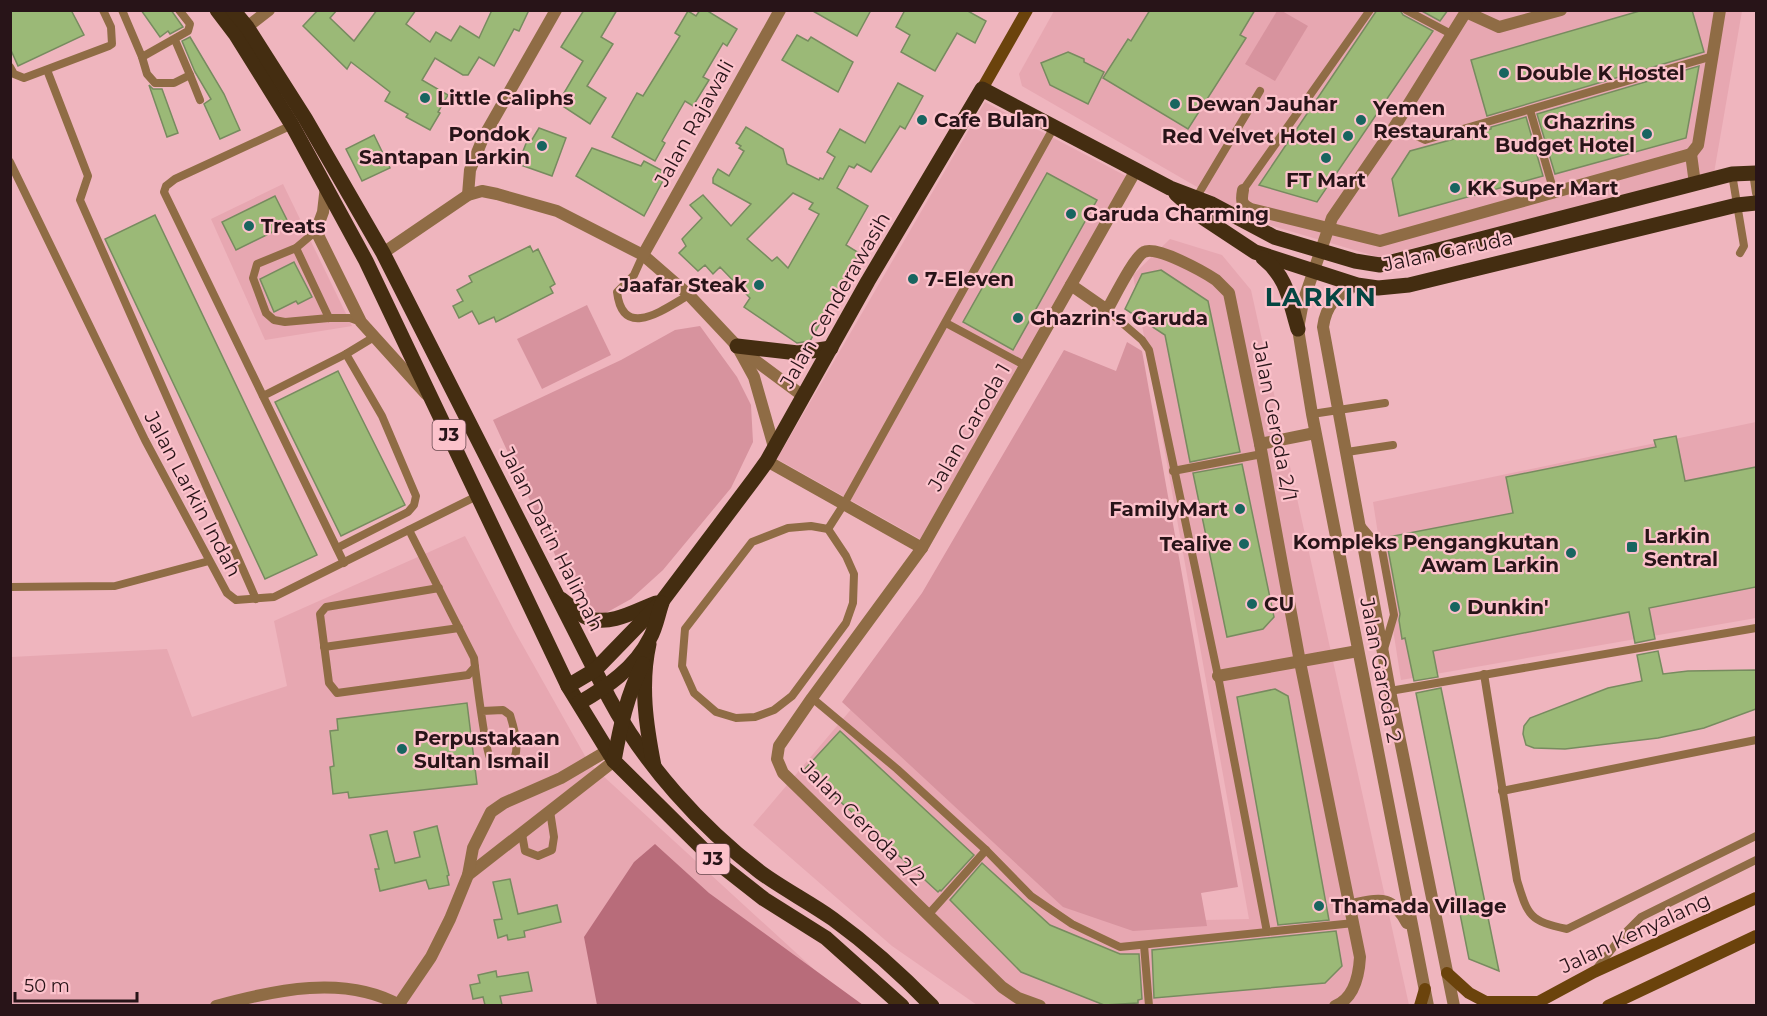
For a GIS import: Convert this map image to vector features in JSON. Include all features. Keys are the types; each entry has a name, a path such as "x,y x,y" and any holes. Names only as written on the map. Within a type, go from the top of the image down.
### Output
{"main road":[{"name":"J3","path":"217,10 236,35 292,125 366,261 568,686 612,752 713,859 764,899 826,938 903,1005"},
{"name":"Jalan Datin Halimah","path":"233,10 247,27 305,118 383,253 621,721 632,737 654,768 701,820 760,872 833,920 913,986 932,1005"},
{"name":"Jalan Garuda","path":"982,89 1193,202 1274,237 1355,261 1380,265 1732,174 1755,173"},
{"name":"Jalan Cenderawasih","path":"568,686 596,670 663,600 737,504 770,454 982,89"},
{"name":"Jalan Garuda","path":"1193,202 1203,217 1255,252 1357,285 1378,288 1409,285 1737,205 1756,203"},
{"path":"1255,252 1276,269 1283,280 1298,329"},
{"path":"737,346 798,353 831,348"},
{"path":"558,597 586,617 598,620 611,620 663,600"},
{"name":"Jalan Cenderawasih","path":"579,703 605,688 629,668 650,638 663,600"},
{"path":"650,638 646,657 644,695 646,727 654,768"},
{"path":"612,752 636,677 646,657"},
{"path":"612,752 632,737"},
{"path":"913,986 944,1005"}],"street":[{"path":"247,27 269,10"},
{"path":"468,195 470,170 483,138 556,10"},
{"name":"Jalan Rajawali","path":"643,255 780,10"},
{"name":"Jalan Cenderawasih","path":"982,89 1027,10"},
{"path":"1467,11 1499,27 1561,10"},
{"path":"1243,190 1241,200 1243,205 1251,210 1380,241 1691,154 1698,145 1720,10"},
{"name":"Jalan Garoda 2","path":"1428,1005 1315,433 1298,329 1314,271 1328,228 1337,209 1395,126 1467,11"},
{"path":"1691,154 1695,184"},
{"name":"Jalan Garoda 1","path":"922,548 1136,170"},
{"path":"326,186 323,212 316,231 361,322 433,402"},
{"path":"383,253 468,195 482,191 557,211 643,255 689,295 737,346 803,396"},
{"name":"Jalan Geroda 2/1","path":"1107,310 1135,261 1142,252 1150,250 1164,253 1215,280 1229,293 1261,449 1300,662 1351,905"},
{"path":"1071,285 1107,310"},
{"name":"Jalan Garoda 2","path":"1357,285 1334,299 1323,327 1390,691 1454,1005"},
{"path":"737,346 754,377 770,454 844,504 922,548"},
{"path":"1261,449 1315,433"},
{"name":"Jalan Geroda 2/2","path":"922,548 779,746 777,759 783,773 1002,987 1018,998 1040,1005"},
{"path":"1218,676 1358,651"},
{"path":"468,875 550,811 612,752"},
{"path":"216,1005 291,989 350,987 400,1005 431,957 468,875 473,848 491,812 504,803 612,752"},
{"name":"Jalan Kenyalang","path":"1535,1004 1594,972 1756,898"},
{"path":"1335,1005 1344,1002 1359,977 1360,957 1351,905 1378,900 1390,902 1401,912 1413,936"},
{"path":"1610,1005 1756,936"},
{"path":"1447,973 1469,993 1486,1002 1535,1004"},
{"path":"1420,1005 1425,989"}],"lane":[{"path":"10,67 14,74 24,78 112,44 111,27 103,10"},
{"path":"122,10 147,74 155,83 174,83 190,75"},
{"path":"142,57 189,31 190,27 179,10"},
{"path":"1243,190 1370,10"},
{"path":"1406,10 1453,35"},
{"path":"175,40 200,100"},
{"path":"1395,126 1425,140 1713,56"},
{"path":"47,70 88,176 80,200 256,599"},
{"path":"1193,202 1260,91"},
{"path":"1530,110 1554,192"},
{"path":"292,125 176,178 166,186 164,192 344,563"},
{"path":"828,529 946,323 1054,127"},
{"name":"Jalan Larkin Indah","path":"10,162 145,440 227,593 236,600 274,597 477,496"},
{"path":"1755,173 1756,193"},
{"path":"1732,174 1744,246 1740,253"},
{"path":"316,231 296,249 257,264 253,278 266,313 274,320 285,322 329,318 350,318 361,322"},
{"path":"296,249 329,318"},
{"path":"643,255 634,275 617,292 618,300 626,315 634,320 646,318 689,295"},
{"path":"1107,310 1142,340 1149,350 1218,676 1267,932"},
{"path":"946,323 1026,366"},
{"path":"263,396 346,354 374,337"},
{"path":"337,549 408,512 414,505 416,496 382,416 346,354"},
{"path":"1312,414 1385,403"},
{"path":"1347,452 1393,446"},
{"path":"1173,471 1261,449"},
{"path":"1360,523 1382,550 1394,615 1383,653"},
{"path":"811,526 828,529 846,556 854,574 853,603 846,623 792,696 774,710 755,717 736,718 716,712 694,693 682,666 684,629 752,542 788,528 811,526"},
{"path":"410,530 474,658 482,711 490,758 497,764 510,762 517,750 510,715 503,710 482,711"},
{"path":"10,587 115,586 209,561"},
{"path":"439,588 326,607 320,614 329,683 333,691 337,693 468,675 475,667"},
{"path":"324,647 459,628"},
{"path":"1390,691 1756,628"},
{"path":"1484,674 1517,880 1526,909 1543,924 1568,929 1756,836"},
{"path":"812,698 897,769 986,850 1031,896 1072,924 1120,947 1354,923"},
{"path":"1503,791 1756,740"},
{"path":"522,834 525,851 538,856 552,850 554,837 550,811"},
{"path":"928,915 986,850"},
{"path":"1594,972 1623,934 1641,917 1756,860"},
{"path":"1144,945 1149,1005"}],"shaded area":[{"path":"1054,11 1742,11 1714,173 1378,257 1256,221 1022,86 1019,74"},
{"path":"1277,11 1282,11 1308,26 1275,81 1245,64"},
{"path":"985,102 1126,176 1017,372 920,539 777,459"},
{"path":"283,184 352,326 265,340 211,219"},
{"path":"1170,239 1222,255 1251,290 1409,1005 977,1005 892,946 753,825 859,700 1114,922 1249,919 1133,275"},
{"path":"587,305 611,355 542,389 517,339"},
{"path":"700,326 737,377 751,405 753,442 731,488 663,570 631,599 604,614 594,611 568,583 493,420 621,360 675,330"},
{"path":"1127,342 1142,351 1238,887 1201,893 1207,926 1133,931 1063,907 842,702 922,593 1064,350 1116,371"},
{"path":"1756,422 1756,618 1401,680 1373,502"},
{"path":"465,536 514,630 589,763 853,1005 11,1006 11,657 167,649 192,717 287,686 274,621"},
{"path":"655,844 709,893 863,1005 597,1005 584,937 634,862"}],"building":[{"path":"10,10 71,10 84,35 18,66 10,48"},
{"path":"141,10 171,10 183,27 170,34 168,31 160,37"},
{"path":"318,10 337,10 330,18 354,41 377,10 416,10 406,24 430,42 436,32 451,41 460,26 479,38 492,10 529,10 519,31 514,29 494,66 479,57 468,75 463,75 435,58 422,80 448,95 430,130 406,117 408,114 385,101 390,92 351,62 347,69 303,26"},
{"path":"584,10 617,10 601,37 613,44 587,86 606,98 590,124 558,103 583,61 561,47"},
{"path":"700,10 706,10 737,29 727,46 723,43 703,77 709,80 693,106 685,101 662,141 665,143 655,161 612,137 637,93 643,96 680,36 675,33 688,11 696,16"},
{"path":"811,10 871,10 857,36"},
{"path":"905,10 966,10 986,21 975,43 957,33 935,71 901,52 910,35 896,27"},
{"path":"1150,10 1255,10 1240,35 1246,38 1188,129 1103,78 1128,39 1131,41"},
{"path":"1377,10 1400,10 1403,15 1433,31 1317,202 1259,185"},
{"path":"1420,10 1448,10 1440,21"},
{"path":"1643,10 1692,10 1704,52 1487,116 1471,60"},
{"path":"797,35 808,41 811,37 853,62 838,92 782,60"},
{"path":"190,37 224,94 240,130 220,139 204,104 211,99 195,72 182,41"},
{"path":"1068,52 1104,72 1088,104 1050,85 1041,63"},
{"path":"1699,66 1686,138 1555,174 1537,114"},
{"path":"898,83 923,96 905,129 900,126 871,172 857,164 854,168 849,166 837,188 868,206 846,245 859,253 810,341 797,343 744,307 750,298 720,267 713,274 705,265 698,271 679,253 686,246 682,239 702,218 690,205 703,195 731,226 751,204 713,183 718,169 729,176 744,151 736,143 746,127 783,149 787,164 819,180 823,179 835,157 827,152 840,129 865,143","holes":["793,193 813,203 809,209 819,214 788,268 777,257 772,261 747,239"]},
{"path":"149,85 153,89 162,89 178,133 167,137"},
{"path":"1526,117 1543,176 1399,216 1392,179 1410,151"},
{"name":"Pondok Santapan Larkin","path":"539,128 566,138 552,176 518,164 527,141 530,143"},
{"path":"374,135 390,168 362,181 346,149"},
{"path":"592,148 641,166 644,161 667,173 644,216 576,176"},
{"path":"1047,173 1097,200 1013,350 963,322"},
{"path":"275,196 289,224 236,250 222,222"},
{"path":"155,215 317,555 265,579 105,239"},
{"path":"530,246 533,252 538,249 555,284 550,287 553,293 496,322 494,317 479,324 472,311 459,318 453,306 463,301 457,290 472,282 469,276"},
{"path":"294,262 312,297 298,304 296,301 274,312 260,279"},
{"path":"1161,270 1208,301 1240,452 1190,462 1165,335 1125,309 1142,274"},
{"path":"338,371 405,505 341,536 275,402"},
{"name":"Kompleks Pengangkutan Awam Larkin","path":"1676,436 1685,481 1756,467 1756,587 1649,608 1655,639 1635,643 1629,612 1433,651 1438,677 1414,681 1405,638 1402,639 1400,614 1388,549 1383,538 1513,513 1506,477 1656,447 1654,440"},
{"path":"1242,464 1274,617 1263,629 1227,637 1193,473"},
{"path":"1658,651 1663,674 1688,671 1756,670 1756,709 1704,728 1658,738 1565,749 1534,748 1526,745 1523,734 1524,726 1530,718 1608,688 1642,681 1637,655"},
{"path":"1441,688 1499,971 1469,959 1416,693"},
{"path":"1275,689 1288,696 1329,920 1278,925 1237,697"},
{"name":"Perpustakaan Sultan Ismail","path":"467,703 477,784 349,798 348,792 333,794 330,767 334,766 330,731 338,730 337,719"},
{"path":"840,731 974,855 941,891 938,892 805,769"},
{"path":"437,826 449,875 447,876 449,885 429,889 426,880 380,891 375,869 379,869 370,835 387,831 395,863 420,857 414,832"},
{"path":"982,863 1050,925 1120,954 1139,954 1142,999 1138,1000 1138,1003 1104,1005 1021,972 950,900"},
{"path":"510,879 518,914 557,905 561,922 524,931 525,937 508,940 507,935 498,938 494,920 502,919 493,882"},
{"path":"1336,931 1342,966 1325,983 1154,998 1152,950"},
{"path":"496,971 497,977 528,972 532,991 500,996 502,1005 485,1005 483,997 473,999 470,985 480,983 478,975"}],"place":[{"name":"Double K Hostel","path":"1504,73"},
{"name":"Little Caliphs","path":"425,98"},
{"name":"Dewan Jauhar","path":"1175,104"},
{"name":"Cafe Bulan","path":"922,120"},
{"name":"Yemen Restaurant","path":"1361,120"},
{"name":"Ghazrins Budget Hotel","path":"1647,134"},
{"name":"Red Velvet Hotel","path":"1348,136"},
{"name":"Pondok Santapan Larkin","path":"542,146"},
{"name":"FT Mart","path":"1326,158"},
{"name":"KK Super Mart","path":"1455,188"},
{"name":"Garuda Charming","path":"1071,214"},
{"name":"Treats","path":"249,226"},
{"name":"7-Eleven","path":"913,279"},
{"name":"Jaafar Steak","path":"759,285"},
{"name":"Ghazrin's Garuda","path":"1018,318"},
{"name":"FamilyMart","path":"1240,509"},
{"name":"Tealive","path":"1244,544"},
{"name":"Larkin Sentral","path":"1632,547"},
{"name":"Kompleks Pengangkutan Awam Larkin","path":"1571,553"},
{"name":"CU","path":"1252,604"},
{"name":"Dunkin'","path":"1455,607"},
{"name":"Perpustakaan Sultan Ismail","path":"402,749"},
{"name":"Thamada Village","path":"1319,906"}],"district":[{"name":"LARKIN","path":"1321,297"}]}
